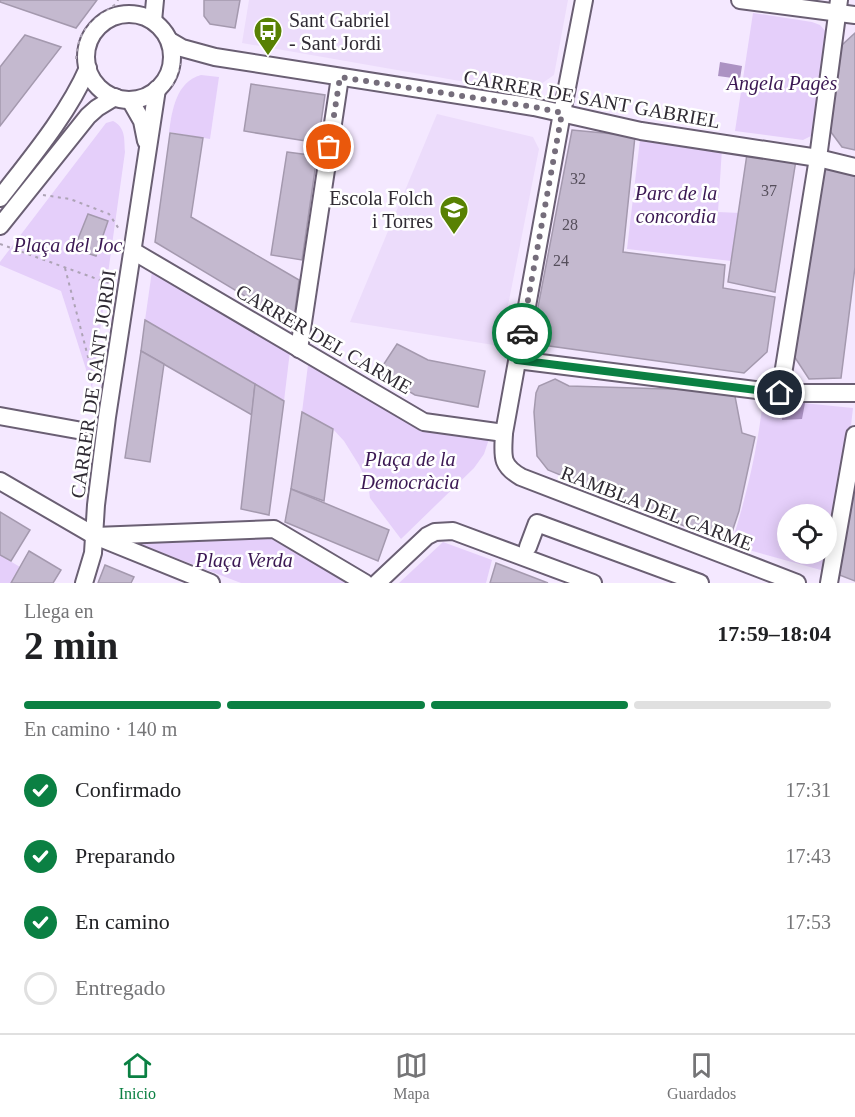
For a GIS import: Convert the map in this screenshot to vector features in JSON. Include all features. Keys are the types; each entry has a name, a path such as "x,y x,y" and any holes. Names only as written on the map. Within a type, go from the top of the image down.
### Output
{"street":[{"path":"153,21 155,0"},
{"path":"504,434 584,0"},
{"path":"740,0 844,10 780,393"},
{"path":"2,221 88,116 122,98 144,97 157,90 166,80 172,58 170,41 153,21 128,7 107,20 93,34 88,46 87,61 96,83 122,98"},
{"name":"CARRER DE SANT GABRIEL","path":"170,41 182,48 215,57 534,107 641,131 818,158 855,167"},
{"name":"CARRER DE SANT GABRIEL","path":"171,67 194,58 215,57"},
{"path":"0,198 66,110 81,86 88,68"},
{"path":"299,349 340,77"},
{"name":"CARRER DE SANT JORDI","path":"84,583 93,553 96,506 106,428 157,90"},
{"name":"CARRER DE SANT JORDI","path":"122,98 136,108 142,121 148,154"},
{"name":"CARRER DEL CARME","path":"133,251 424,422 504,434"},
{"path":"517,360 780,393 855,393"},
{"path":"0,416 77,430"},
{"name":"RAMBLA DEL CARME","path":"504,434 503,457 506,465 521,477 797,583"},
{"path":"829,583 855,435"},
{"path":"0,481 95,536 210,583"},
{"path":"528,547 537,523 700,583"},
{"path":"95,536 274,529 365,583"},
{"path":"376,583 427,536 435,532 453,531 593,583"}],"path":[{"path":"34,194 70,199 109,214 122,234"},
{"path":"0,244 114,285"},
{"path":"65,268 95,384"}],"shaded area":[{"path":"249,0 568,0 554,75 528,93 242,43"},
{"path":"720,62 742,66 740,79 718,76"},
{"name":"Escola Folch i Torres","path":"437,114 533,137 539,149 500,346 350,322"},
{"path":"783,400 805,403 802,419 782,420"}],"green space":[{"name":"Angela Pagès","path":"753,13 812,22 820,25 827,33 813,132 811,136 803,140 735,131"},
{"path":"201,75 219,77 210,139 169,132 174,106 181,90"},
{"name":"Plaça del Joc","path":"113,121 122,130 125,152 92,388 61,291 0,265 0,262 106,123"},
{"name":"Parc de la concordia","path":"641,131 722,148 718,212 740,213 731,261 627,249"},
{"path":"152,271 290,351 284,401 145,320"},
{"name":"Plaça de la Democràcia","path":"308,365 422,429 489,439 484,454 474,468 401,539 370,498 368,484 344,441 333,429 302,412"},
{"path":"763,399 853,408 837,522 837,504 777,504 777,558 731,545 751,473"},
{"name":"Plaça Verda","path":"277,536 359,583 241,583 129,540"},
{"path":"443,542 492,560 486,583 399,583"},
{"path":"0,555 20,567 11,583 0,583"},
{"path":"799,564 829,564 828,572"}],"building":[{"path":"0,0 97,0 76,28 0,2"},
{"path":"204,0 240,0 235,28 210,24 204,16"},
{"path":"855,33 855,150 842,147 828,128 842,45"},
{"path":"25,35 61,47 0,126 0,67"},
{"path":"251,84 325,95 318,143 244,131"},
{"path":"572,130 635,136 623,252 725,265 723,288 775,297 767,352 744,373 542,345 533,333"},
{"path":"170,133 203,138 191,217 299,280 293,325 155,242"},
{"path":"287,152 317,156 302,260 271,255"},
{"path":"747,154 796,160 775,292 728,282"},
{"path":"823,167 855,174 855,267 841,378 809,379 792,353"},
{"path":"88,214 108,221 96,256 74,249"},
{"path":"145,320 255,384 252,415 141,351"},
{"path":"397,344 428,360 485,371 478,407 415,395 378,373"},
{"path":"141,351 164,364 150,462 125,458"},
{"path":"555,379 569,386 734,391 742,433 755,437 739,511 728,544 548,470 537,456 534,412 539,386"},
{"path":"255,384 284,401 269,515 241,509"},
{"path":"302,412 333,429 324,501 291,489"},
{"path":"855,478 855,581 837,574"},
{"path":"291,489 389,530 378,561 285,522"},
{"path":"0,512 30,530 11,561 0,555"},
{"path":"29,551 61,570 53,583 11,583"},
{"path":"496,563 548,583 490,583"},
{"path":"105,565 134,577 131,583 98,583"}],"way so far":[{"path":"329,147 340,77 562,113 522,333"}],"place":[{"name":"Sant Gabriel - Sant Jordi","path":"268,56"},
{"name":"Escola Folch i Torres","path":"454,236"}],"route":[{"path":"522,333 517,360 780,393"}]}
